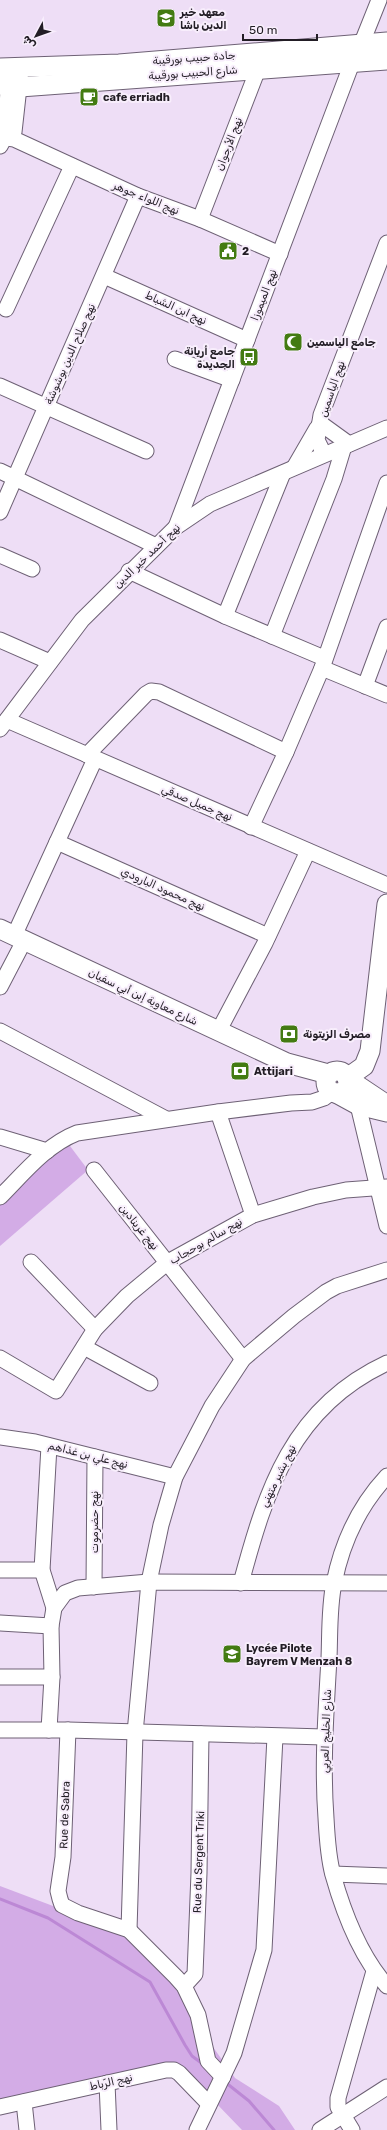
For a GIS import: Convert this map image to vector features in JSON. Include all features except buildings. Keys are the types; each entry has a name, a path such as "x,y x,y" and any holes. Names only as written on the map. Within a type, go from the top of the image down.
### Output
{"main road":[{"name":"جادة حبيب بورقيبة","path":"10,77 119,64 387,42"},
{"name":"شارع الحبيب بورقيبة","path":"10,77 258,69 387,60"},
{"path":"336,1082 364,1066 369,1055 387,904"},
{"name":"شارع معاوية إبن أبي سفيان","path":"12,935 287,1063 299,1072 336,1082 385,1106"},
{"path":"336,1082 371,1043"},
{"path":"364,1066 371,1085 385,1106"},
{"name":"شارع معاوية إبن أبي سفيان","path":"336,1082 358,1105 385,1106"}],"street":[{"path":"361,45 378,0"},
{"name":"نهج الميموزا","path":"176,527 352,63"},
{"name":"نهج الأرجوان","path":"200,219 258,69"},
{"path":"5,140 10,77"},
{"name":"نهج اللواء جوهر","path":"5,140 72,166 138,196 200,219 280,254"},
{"path":"6,309 72,166"},
{"name":"نهج صلاح الدين بوشوشة","path":"0,512 138,196"},
{"name":"نهج الياسمين","path":"320,424 322,411 387,243"},
{"name":"نهج ابن الشباط","path":"104,276 247,340"},
{"path":"175,359 232,380"},
{"path":"0,386 146,451"},
{"path":"320,424 318,440 337,449"},
{"path":"272,636 334,479 337,449 320,424"},
{"path":"225,616 289,470 320,424"},
{"name":"نهج أحمد خير الدين","path":"4,724 82,620 129,571 176,527 210,504 387,428"},
{"path":"0,471 156,546"},
{"path":"251,827 286,752 323,663 387,483"},
{"path":"0,555 32,569"},
{"path":"129,571 225,616 272,636 364,686 387,695"},
{"path":"364,686 387,627"},
{"path":"0,640 50,662"},
{"path":"0,987 12,935 57,842 91,757 146,694 151,692 159,692 286,752"},
{"name":"نهج جميل صدقي","path":"4,724 91,757 387,886"},
{"name":"نهج محمود البارودي","path":"57,842 268,936"},
{"path":"218,1032 268,936 308,851"},
{"path":"0,1031 166,1119"},
{"path":"0,1197 47,1151 66,1137 77,1132 291,1103 336,1082"},
{"path":"358,1105 383,1187 387,1226"},
{"path":"218,1112 253,1215"},
{"path":"0,1137 47,1151"},
{"name":"نهج غرينادين","path":"94,1170 244,1359"},
{"name":"نهج سالم بوحجاب","path":"0,1358 56,1391 95,1329 127,1296 168,1262 253,1215 313,1196 383,1187"},
{"path":"31,1262 95,1329"},
{"path":"223,2076 208,2061 198,2015 184,1986 129,1930 135,1732 149,1582 161,1525 175,1476 212,1406 244,1359 294,1316 326,1292 337,1286 387,1270"},
{"path":"84,1347 150,1383"},
{"name":"نهج بشير متهني","path":"241,1582 262,1508 283,1462 298,1437 329,1402 347,1387 387,1363"},
{"name":"نهج علي بن غذاهم","path":"0,1437 49,1446 175,1476"},
{"path":"49,1446 42,1570 54,1608"},
{"name":"نهج حضرموت","path":"94,1587 95,1457"},
{"name":"شارع الخليج العربي","path":"387,1476 370,1495 353,1524 342,1552 334,1584 324,1737 324,1792 328,1841 333,1874 355,1934 374,1971 387,1986"},
{"path":"0,1570 42,1570"},
{"path":"49,1730 52,1677 51,1626 54,1608 65,1593 78,1588 149,1582 334,1584 387,1583"},
{"path":"0,1623 51,1626"},
{"path":"0,1677 52,1677"},
{"path":"0,1730 68,1730 275,1737 324,1737"},
{"name":"Rue de Sabra","path":"68,1730 63,1857 58,1891 60,1899 62,1905 78,1913 129,1930"},
{"name":"Rue du Sergent Triki","path":"184,1986 194,1974 199,1873 201,1734"},
{"path":"196,2130 238,2043 264,1950 275,1737"},
{"path":"333,1874 387,1876"},
{"path":"352,2130 338,2107 338,2098 374,1971"},
{"name":"نهج الرّباط","path":"0,2107 166,2070 174,2070 209,2104"},
{"path":"107,2083 109,2130"},
{"path":"320,2130 387,2087"},
{"path":"24,2102 27,2130"}],"shaded area":[{"path":"67,1142 88,1170 0,1246 0,1205 50,1154"},
{"path":"0,1886 130,1935 172,1983 203,2033 235,2078 279,2106 295,2130 242,2130 175,2064 0,2103"}],"waterway":[{"path":"0,1899 48,1918 150,1982 192,2056 204,2065"},
{"path":"225,2082 249,2101 274,2130"}],"place":[{"name":"معهد خير الدين باشا","path":"166,18"},
{"name":"cafe erriadh","path":"89,97"},
{"name":"2","path":"228,251"},
{"name":"جامع الياسمين","path":"293,342"},
{"name":"جامع أريانة الجديدة","path":"249,357"},
{"name":"مصرف الزيتونة","path":"289,1034"},
{"name":"Attijari","path":"240,1071"},
{"name":"Lycée Pilote Bayrem V Menzah 8","path":"232,1654"}]}
